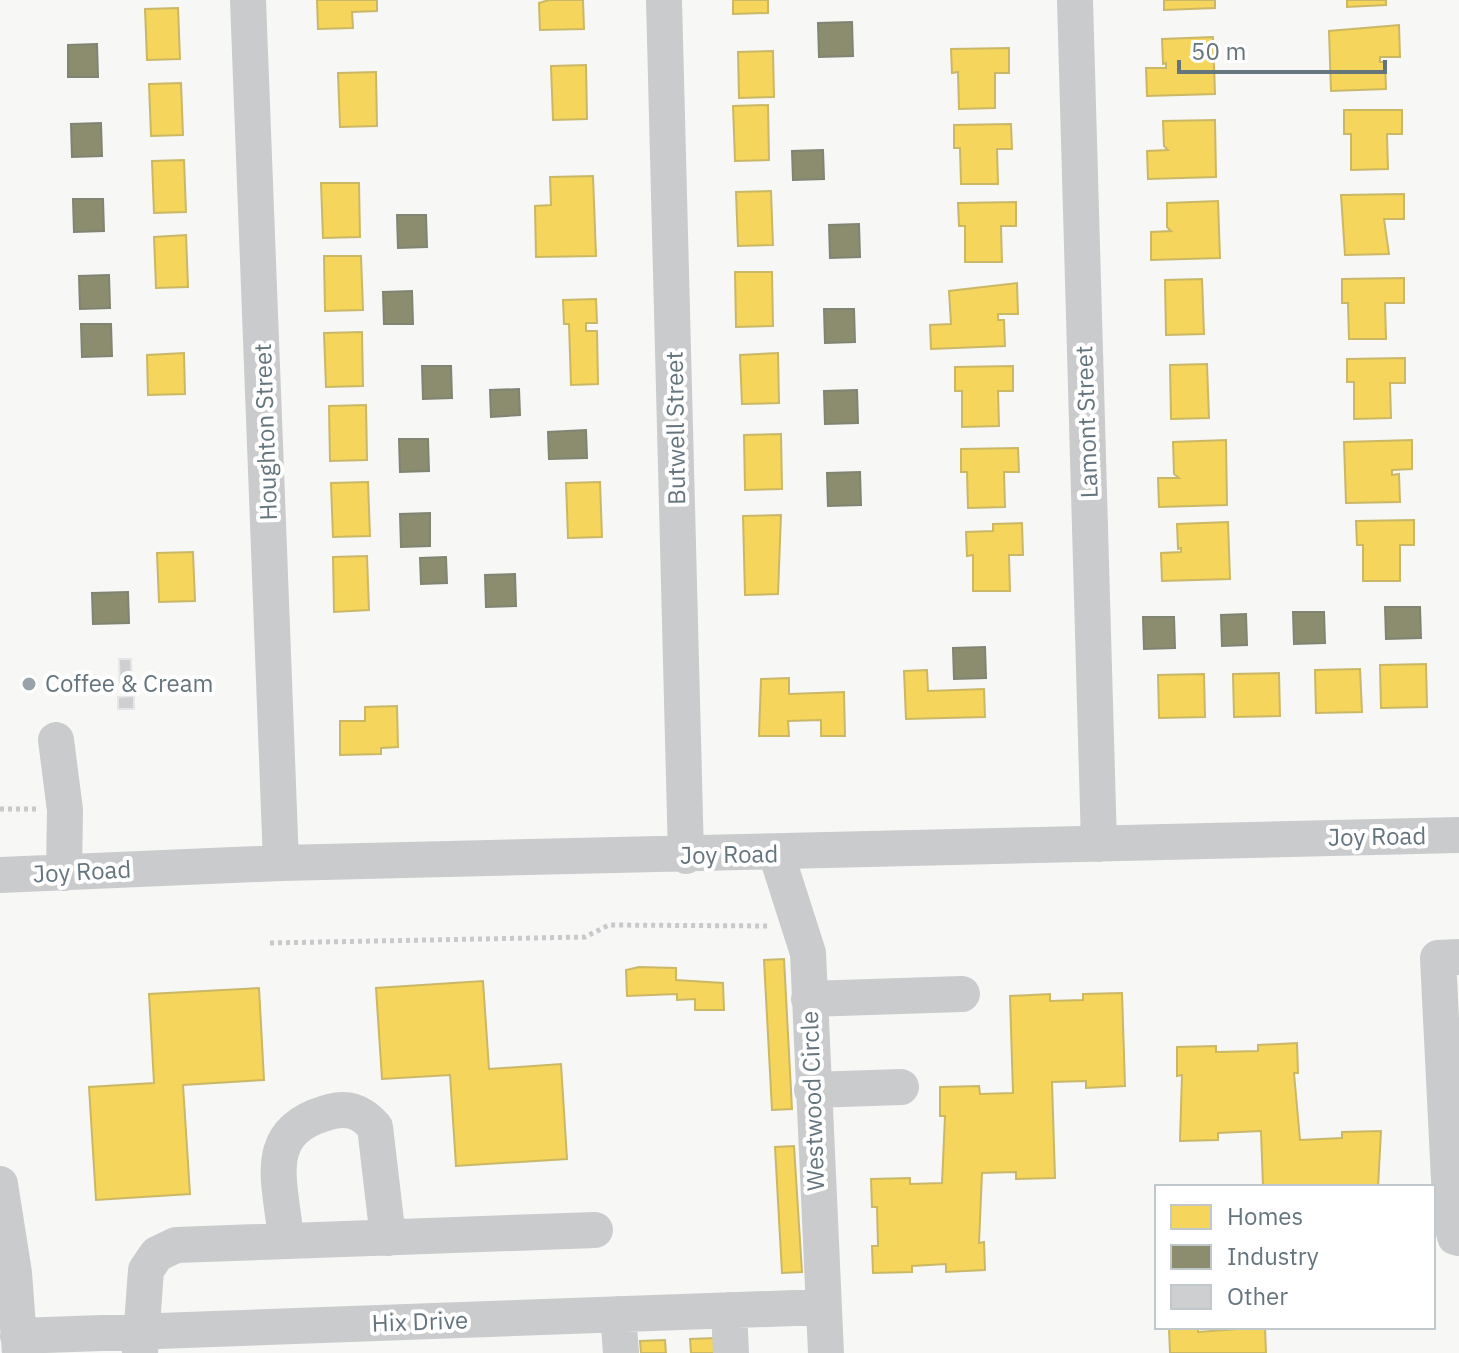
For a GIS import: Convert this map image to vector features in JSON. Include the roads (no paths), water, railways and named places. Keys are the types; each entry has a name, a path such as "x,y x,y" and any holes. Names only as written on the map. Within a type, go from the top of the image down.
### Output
{"street":[{"name":"Houghton Street","path":"248,0 281,863"},
{"name":"Butwell Street","path":"664,0 686,856"},
{"name":"Lamont Street","path":"1075,0 1099,844"},
{"path":"56,740 65,810 64,873"},
{"name":"Joy Road","path":"0,875 281,863 686,856 1459,835"},
{"name":"Westwood Circle","path":"776,853 808,953 826,1353"},
{"path":"1459,957 1438,958 1451,1220 1455,1237 1459,1238"},
{"path":"809,999 962,994"},
{"path":"812,1090 901,1087"},
{"path":"286,1241 279,1149 287,1133 304,1120 349,1109 365,1115 375,1127 388,1238"},
{"path":"2,1207 19,1345"},
{"path":"140,1342 146,1270 157,1254 176,1245 595,1230"},
{"name":"Hix Drive","path":"19,1345 251,1340 618,1314 822,1307"},
{"path":"729,1310 731,1353"},
{"path":"618,1314 621,1353"}],"place":[{"name":"Coffee & Cream","path":"29,684"}]}
